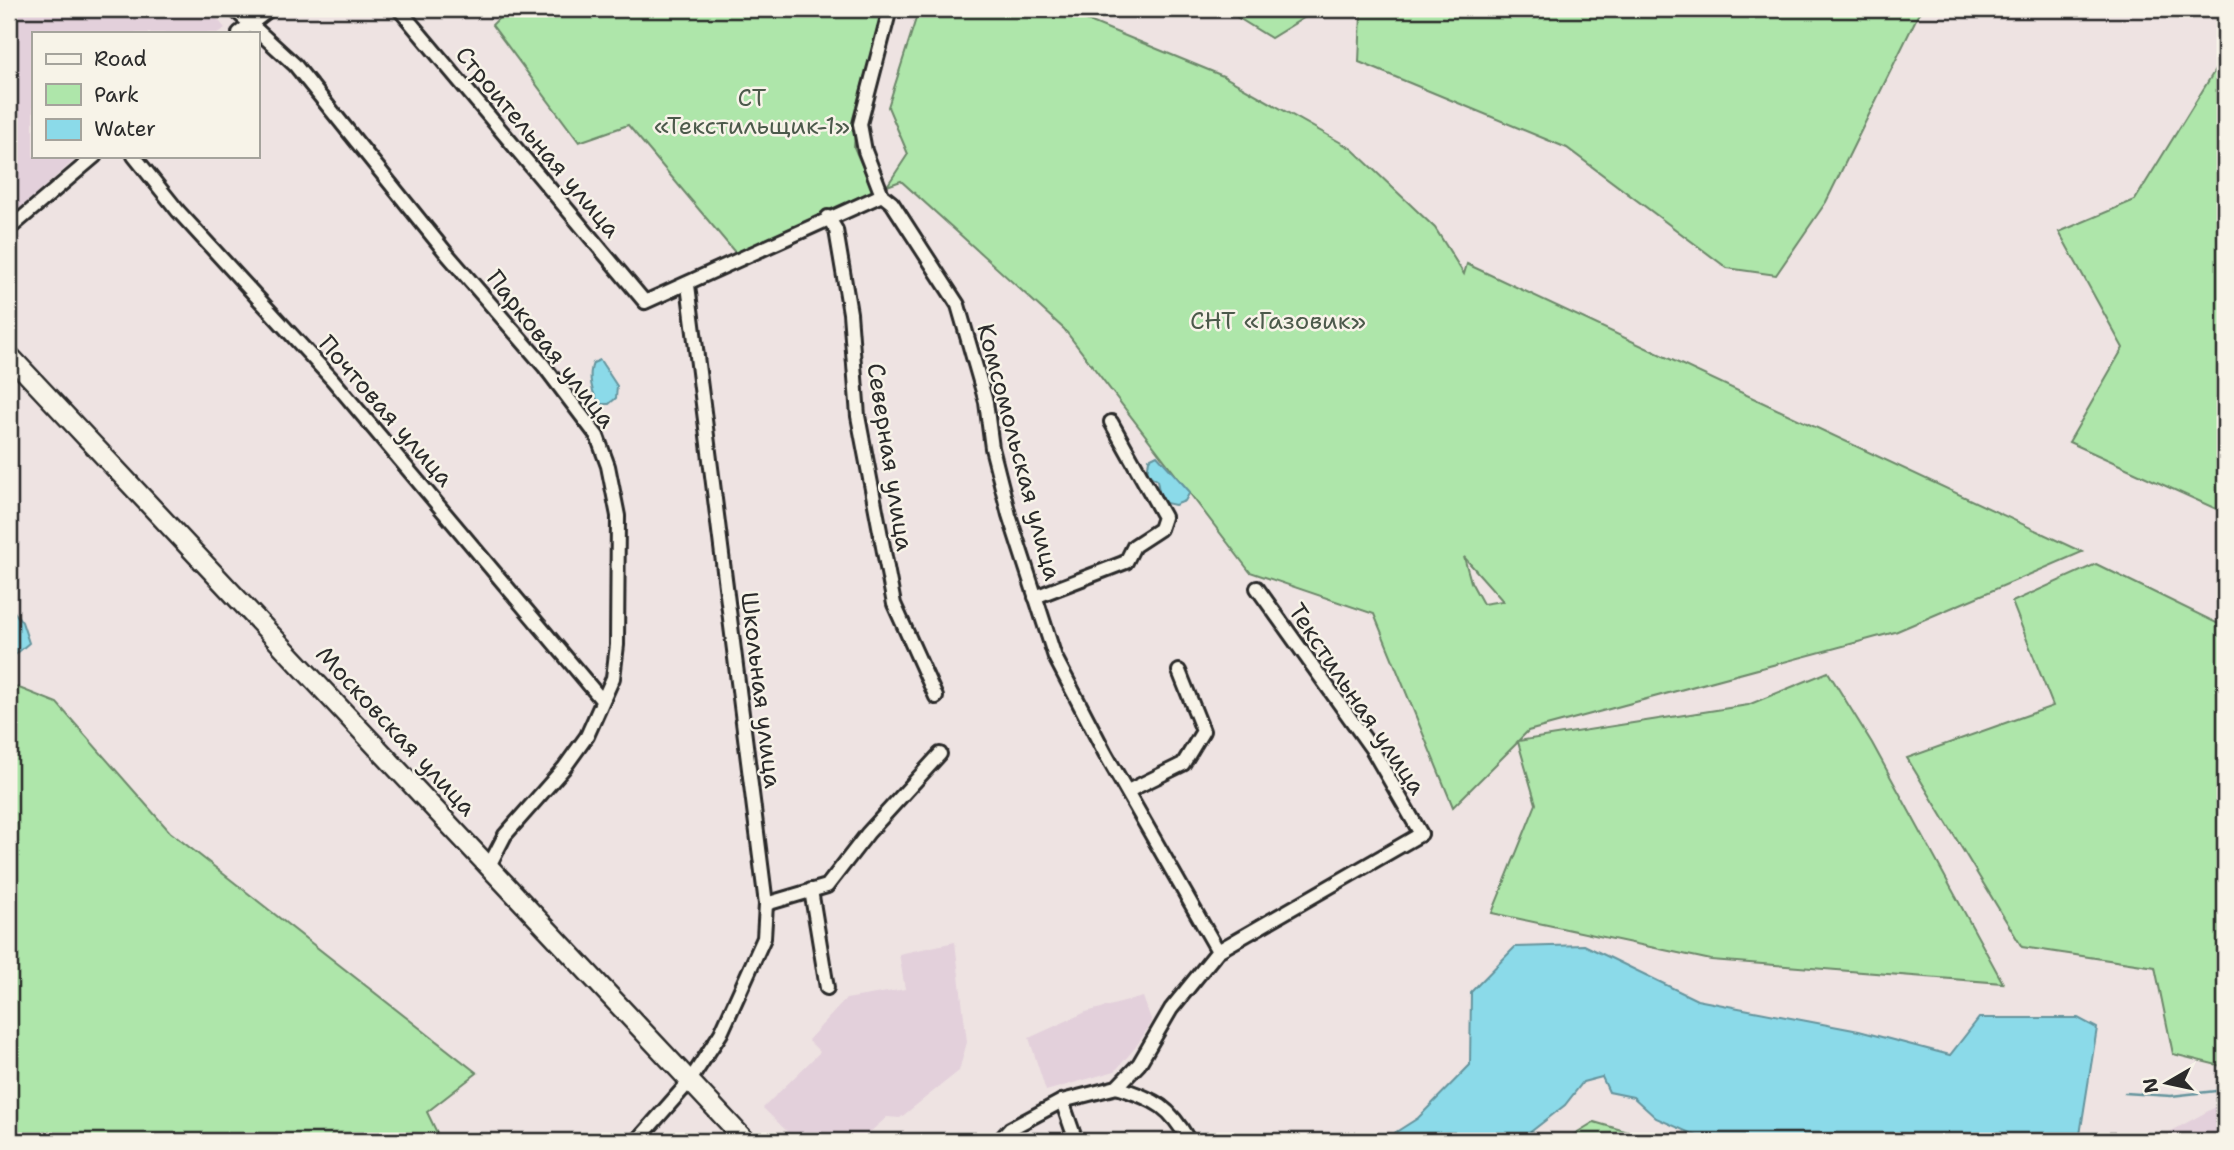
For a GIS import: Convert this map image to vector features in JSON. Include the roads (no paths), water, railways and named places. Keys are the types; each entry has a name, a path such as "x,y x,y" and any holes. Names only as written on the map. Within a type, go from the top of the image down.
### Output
{"highway":[{"name":"Московская улица","path":"9,355 746,1141"}],"street":[{"name":"Парковая улица","path":"234,9 244,29"},
{"path":"244,29 270,9"},
{"name":"Строительная улица","path":"398,9 645,302 688,285"},
{"name":"Комсомольская улица","path":"890,9 860,124 865,151 882,195 892,203 958,305 986,402 992,448 1009,515 1055,657 1105,754 1218,951"},
{"name":"Парковая улица","path":"259,40 295,65 447,254 544,366 597,436 608,466 618,516 617,645 613,678 601,699 587,736 564,768 505,835 489,866"},
{"path":"9,229 92,158"},
{"name":"Почтовая улица","path":"136,158 178,211 374,428 601,699"},
{"path":"688,285 828,217 882,195"},
{"name":"Северная улица","path":"828,217 836,230 850,313 858,416 894,604 936,697"},
{"name":"Школьная улица","path":"637,1141 689,1082 721,1032 764,938 766,904 688,285"},
{"path":"1035,597 1126,562 1134,547 1160,528 1164,517 1111,422"},
{"name":"Текстильная улица","path":"1218,951 1421,834 1372,749 1257,588"},
{"path":"1128,791 1183,764 1203,731 1179,671"},
{"path":"766,904 827,886 868,833 940,754"},
{"path":"811,890 827,988"},
{"path":"999,1141 1010,1129 1062,1101 1117,1087 1139,1064 1171,1009 1218,951"},
{"path":"1117,1087 1147,1098 1174,1116 1189,1141"},
{"path":"1062,1101 1076,1141"}],"water":[{"path":"600,360 617,386 616,398 609,404 601,404 591,385 593,363"},
{"path":"1157,455 1190,492 1185,501 1175,505 1161,502 1157,480 1147,474 1149,459"},
{"path":"9,605 22,622 29,643 9,660"},
{"path":"1584,945 1697,1000 1859,1031 1950,1055 1979,1018 2078,1018 2097,1028 2079,1141 1708,1141 1656,1118 1633,1097 1609,1092 1602,1077 1583,1082 1565,1105 1519,1141 1382,1141 1418,1118 1470,1065 1471,992 1515,947"}],"waterway":[{"path":"2125,1093 2171,1096 2225,1090"}],"park label":[{"name":"СТ «Текстильщик-1»","path":"752,112"},
{"name":"СНТ «Газовик»","path":"1278,321"}]}
